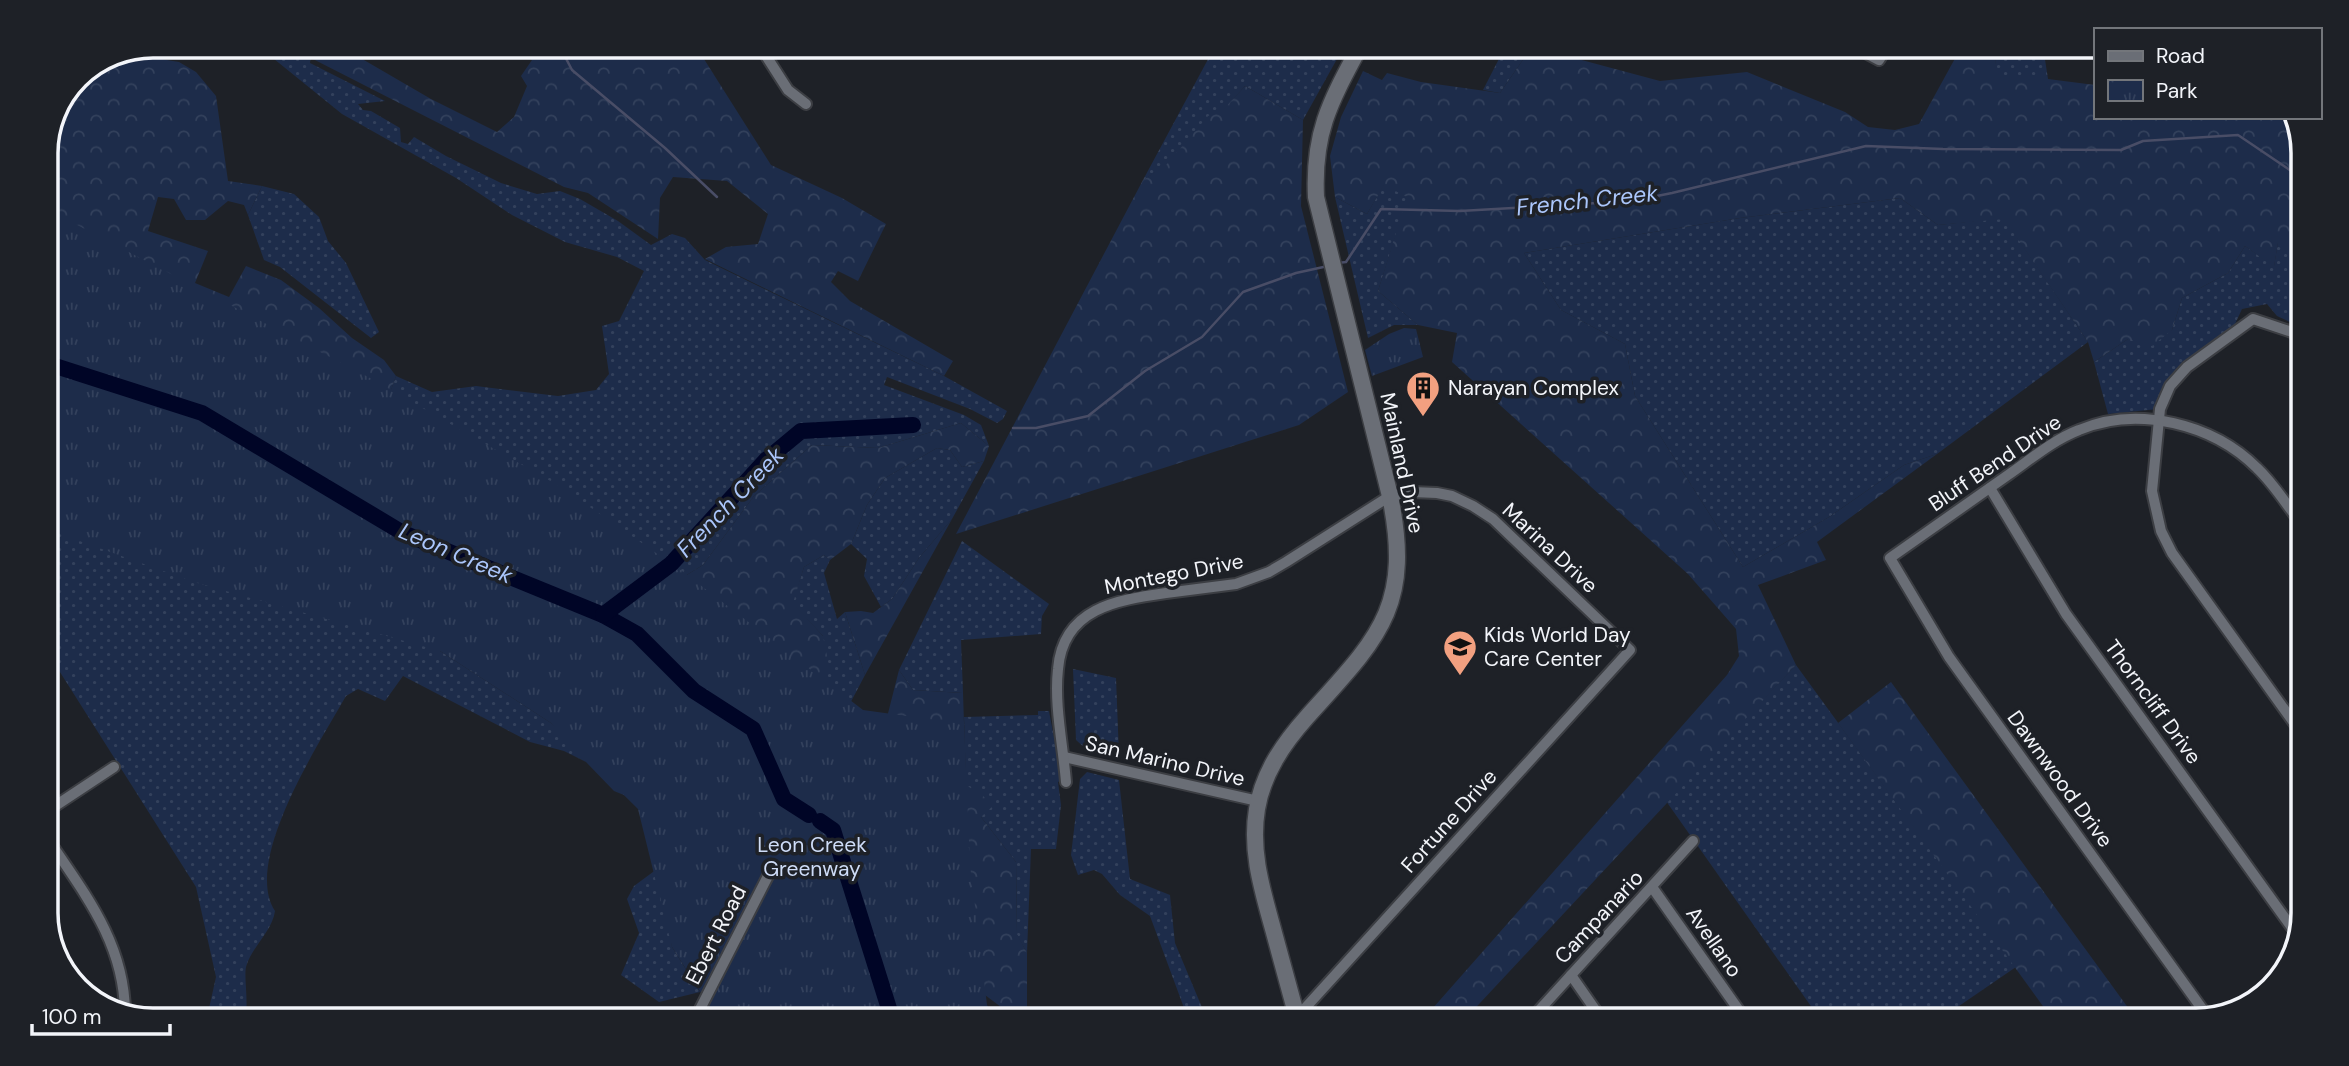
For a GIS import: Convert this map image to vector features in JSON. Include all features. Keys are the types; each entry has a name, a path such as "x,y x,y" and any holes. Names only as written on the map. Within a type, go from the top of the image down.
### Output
{"main road":[{"name":"Mainland Drive","path":"1295,1008 1256,863 1254,828 1258,802 1266,776 1282,747 1360,658 1375,637 1387,614 1398,564 1397,530 1390,496 1350,338 1316,187 1315,161 1318,144 1330,104 1354,58"}],"street":[{"path":"767,58 788,90 806,104"},
{"path":"2291,332 2253,319 2181,372 2166,393 2158,421 2152,491 2166,542 2291,719"},
{"name":"Bluff Bend Drive","path":"1890,558 2061,438 2081,428 2114,420 2158,421 2197,430 2242,455 2267,478 2291,510"},
{"name":"Thorncliff Drive","path":"1990,488 2066,614 2290,925"},
{"name":"Marina Drive","path":"1390,496 1412,492 1437,493 1452,496 1483,512 1630,650"},
{"name":"Montego Drive","path":"1064,757 1058,668 1062,650 1074,628 1086,615 1119,601 1236,584 1261,576 1291,560 1390,496"},
{"name":"Dawnwood Drive","path":"1890,558 1949,657 2201,1008"},
{"name":"Fortune Drive","path":"1305,1008 1630,650"},
{"path":"1064,757 1066,782"},
{"name":"San Marino Drive","path":"1064,757 1258,802"},
{"path":"58,804 114,767"},
{"name":"Campanario","path":"1541,1008 1693,841"},
{"path":"58,855 114,946 123,979 124,1003"},
{"name":"Ebert Road","path":"700,1008 769,874"},
{"name":"Avellano","path":"1652,887 1737,1008"},
{"path":"1571,975 1594,1008"}],"green space":[{"path":"160,58 179,62 196,72 216,96 228,181 262,186 248,215 244,205 228,201 205,220 186,220 174,199 158,197 148,231 208,251 195,283 229,297 246,266 281,280 319,308 352,338 384,360 396,376 387,402 58,308 58,147 65,116 86,86 116,65 134,60"},
{"path":"273,58 311,58 310,63 385,101 358,104 363,110 371,111 400,128 401,142 408,144 414,137 501,183 537,194 560,191 580,199 618,221 651,245 672,234 685,238 705,260 944,376 1007,411 997,423 970,409 887,377 884,385 964,415 981,425 989,446 961,423 878,448 812,445 754,496 703,565 644,601 619,587 590,605 512,571 522,531 499,474 418,485 417,517 437,568 490,605 460,618 440,651 551,723 652,803 670,836 665,884 672,947 700,992 659,1002 621,975 639,933 627,899 634,886 657,869 661,861 655,826 641,802 614,791 586,762 564,751 530,742 403,676 385,701 358,689 346,696 319,742 288,802 276,833 269,863 268,889 275,911 270,926 246,967 246,1008 209,1008 216,977 196,887 58,669 58,479 109,473 72,414 58,402 58,304 112,297 140,285 269,364 358,399 387,401 396,376 432,392 476,386 558,396 596,390 609,374 602,326 619,321 644,271 617,257 565,242 512,215 456,178 342,114"},
{"path":"311,58 360,58 431,99 497,132 514,117 527,86 521,76 532,60 529,58 703,58 771,165 842,198 886,224 858,281 838,271 831,282 850,301 953,361 944,376 705,259 726,247 758,244 768,214 727,181 673,177 660,198 658,239 588,193 564,187"},
{"path":"1209,58 1338,58 1303,120 1245,86 1222,112 1208,117 1166,166 1143,180"},
{"path":"1499,58 1524,58 1500,93 1483,90"},
{"path":"1524,58 1574,58 1660,81 1747,72 1845,112 1868,127 1895,130 1919,124 1955,58 1996,58 1995,79 2048,79 2094,85 2094,119 2285,119 2291,147 2291,252 2278,243 2274,267 2245,246 2228,273 2182,298 2172,330 2152,346 2128,339 2094,362 2088,342 2004,219 1938,225 1900,198 1740,218 1524,253 1561,310 1625,344 1635,396 1743,567 1829,517 1904,465 1937,454 1817,542 1826,560 1758,585 1796,665 1475,1008 1433,1008 1727,675 1739,656 1736,629 1688,574 1452,362 1457,333 1418,325 1378,291 1407,197 1384,185 1367,214 1335,197 1330,156 1341,117 1363,71 1382,80 1387,73 1421,82 1500,93"},
{"path":"1996,58 2045,58 2048,79 1994,79"},
{"path":"1245,86 1303,120 1301,206 1348,392 1299,425 956,534 1143,180 1166,165 1208,116 1222,111"},
{"path":"1384,184 1408,197 1378,291 1418,325 1394,325 1368,338 1335,197 1367,214"},
{"path":"262,186 294,194 319,217 328,241 346,263 379,332 371,338 280,267 264,260 248,215"},
{"path":"1900,198 1938,225 2004,218 2088,342 1937,454 1904,465 1829,517 1743,567 1635,396 1625,344 1561,310 1524,253 1740,218"},
{"name":"Leon Creek Greenway","path":"58,215 370,378 561,487 682,571 863,710 964,724 970,865 989,1008 711,1008 672,947 638,809 551,723 440,651 194,582 58,533"},
{"path":"2278,242 2291,252 2291,322 2277,316 2267,304 2242,309 2235,324 2170,376 2158,409 2108,414 2094,362 2128,339 2172,330 2182,298 2228,273 2245,246 2274,266"},
{"path":"1404,328 1416,329 1423,357 1372,376 1365,350 1389,334"},
{"path":"961,423 989,446 984,461 962,467 950,450 937,448 885,478 867,505 851,544 830,560 824,555 804,567 793,603 823,636 829,666 670,836 644,601 703,565 754,496 812,445 878,448"},
{"path":"937,448 950,450 962,467 984,461 952,519 919,558 892,599 881,607 864,576 867,559 851,544 867,505 885,478"},
{"path":"952,519 865,675 845,612 873,613 892,599 919,558"},
{"path":"962,541 1049,604 1042,616 1041,634 961,640 963,693 913,690 899,670"},
{"path":"824,555 830,560 824,573 837,619 845,612 865,675 792,814 823,636 792,603 804,567"},
{"path":"1796,665 2016,967 1956,1008 1812,1008 1666,801"},
{"path":"1073,669 1116,678 1119,755 1085,748 1076,740"},
{"path":"899,670 913,690 963,693 966,785 995,804 981,817 1016,862 1017,934 1027,953 1027,1008 1002,1008 961,977 894,1008 714,1008 717,992 881,741"},
{"path":"1891,682 2128,1008 2044,1008 1838,723"},
{"path":"1038,711 1049,711 1062,780 1058,782 1061,805 1056,849 1031,849 1027,953 1017,935 1016,862 981,817 966,785 964,717 1038,715"},
{"path":"1087,772 1119,780 1130,879 1170,895 1175,943 1202,1008 1184,1008 1150,916 1120,895 1102,874 1094,870 1078,875 1071,855 1080,779"}],"waterway":[{"path":"566,58 572,70 665,148 717,197"},
{"name":"French Creek","path":"1338,263 1346,262 1381,209 1460,211 1632,201 1866,146 2121,150 2143,141 2238,135 2291,171"},
{"name":"French Creek","path":"1013,428 1036,428 1088,416 1145,371 1202,337 1243,292 1296,273 1328,266"},
{"name":"Leon Creek","path":"58,367 202,413 403,533 603,615 637,634 694,691 753,729 784,799 809,815"},
{"name":"French Creek","path":"603,615 671,564 766,460 801,431 913,425"},
{"name":"Leon Creek","path":"820,821 833,830 889,1008"}],"place":[{"name":"Narayan Complex","path":"1423,418"},
{"name":"Kids World Day Care Center","path":"1460,677"}]}
